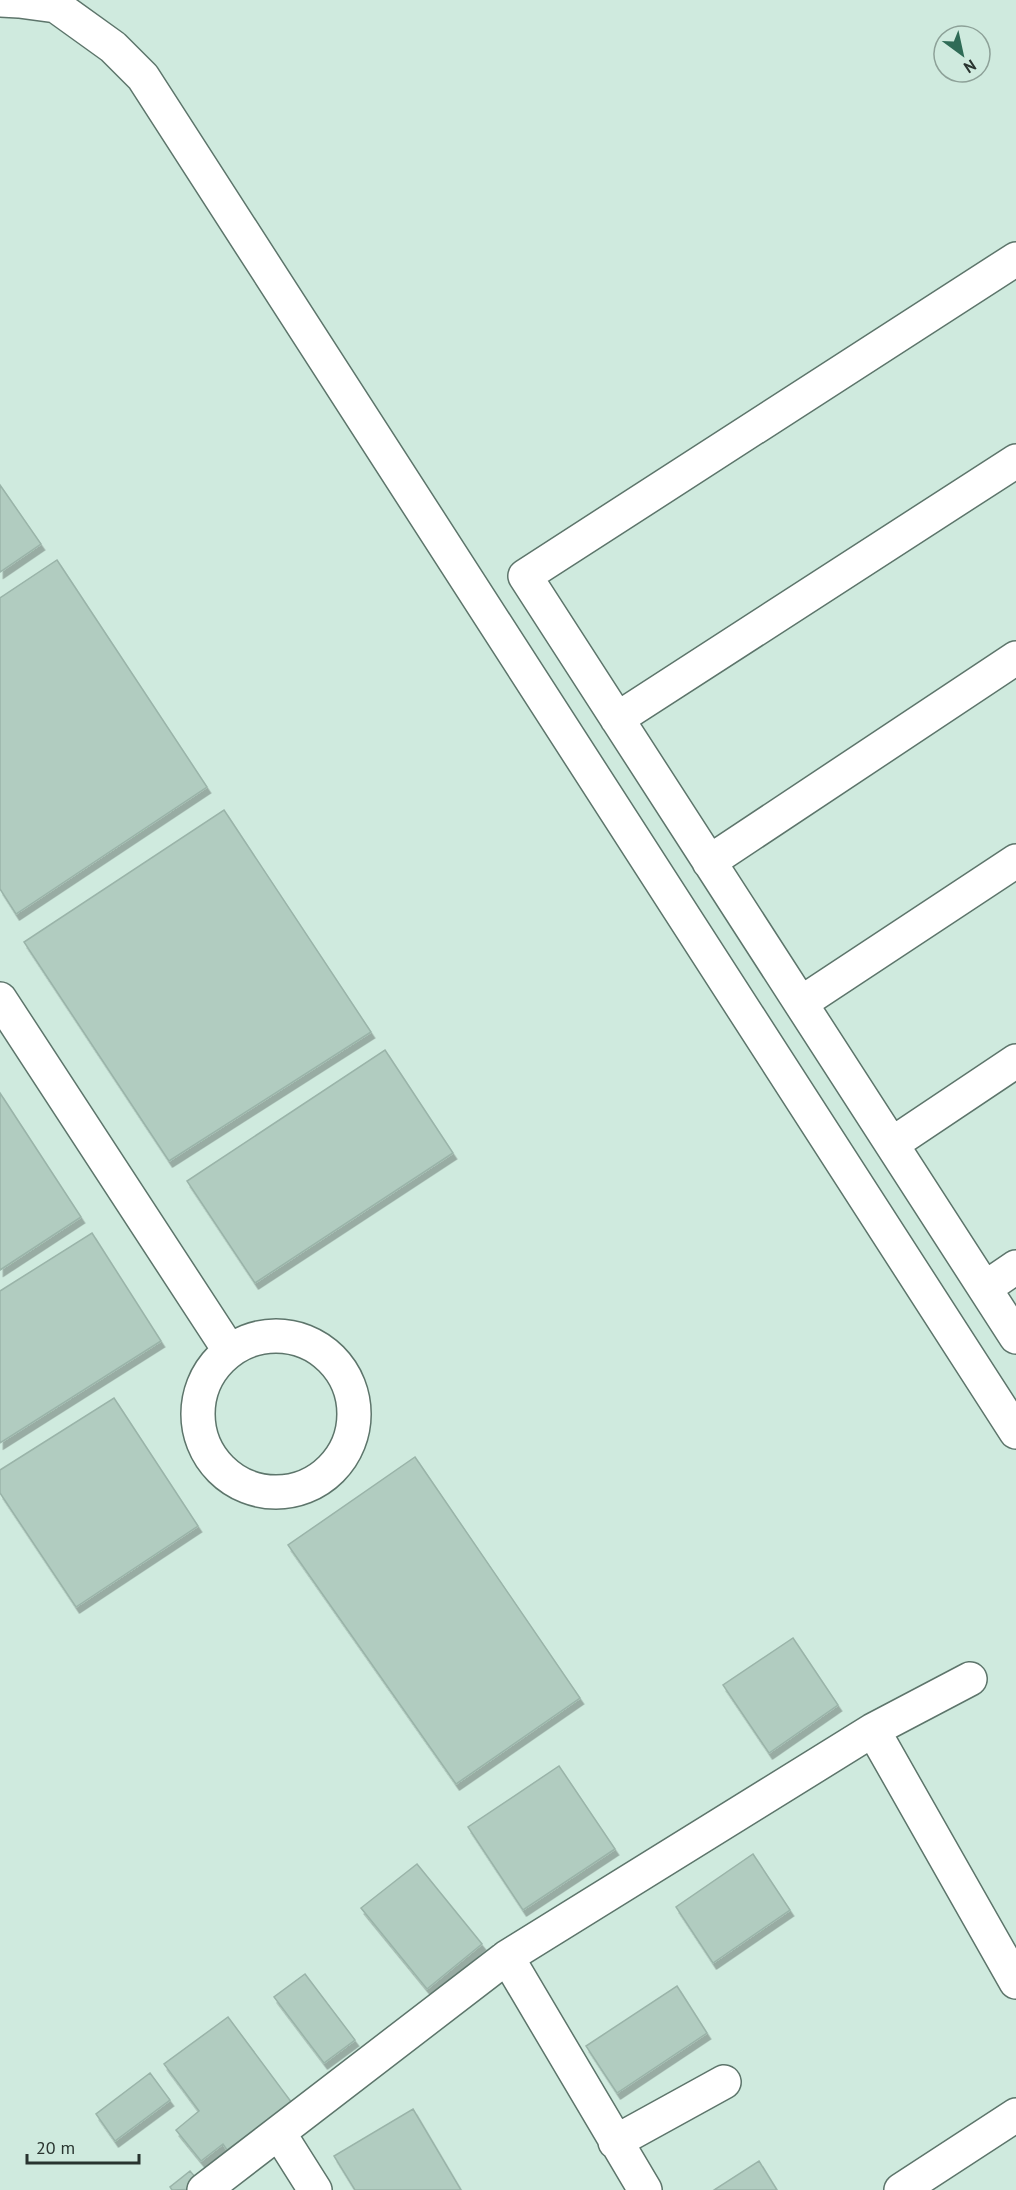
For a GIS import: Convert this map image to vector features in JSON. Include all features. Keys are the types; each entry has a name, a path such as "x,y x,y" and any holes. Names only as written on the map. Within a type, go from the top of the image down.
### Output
{"street":[{"path":"0,0 56,6 113,47 143,77 1016,1432"},
{"path":"1012,272 525,576 1016,1337"},
{"path":"617,719 1016,461"},
{"path":"709,862 1016,658"},
{"path":"801,1004 1016,861"},
{"path":"0,999 229,1350"},
{"path":"892,1144 1016,1061"},
{"path":"985,1288 1016,1267"},
{"path":"272,1335 299,1338 323,1351 344,1374 354,1408 352,1435 335,1465 318,1480 298,1490 273,1493 249,1488 223,1473 205,1448 196,1411 201,1388 211,1369 229,1350 249,1340 272,1335"},
{"path":"204,2190 507,1957 873,1730 970,1678"},
{"path":"873,1730 1016,1982"},
{"path":"507,1957 645,2190"},
{"path":"615,2142 724,2082"},
{"path":"901,2190 1016,2115"},
{"path":"279,2133 315,2190"}],"building":[{"path":"0,485 41,544 0,572"},
{"path":"57,560 207,787 16,914 0,889 0,598"},
{"path":"224,810 371,1032 169,1161 24,942"},
{"path":"385,1050 453,1153 255,1283 187,1181"},
{"path":"0,1093 81,1217 0,1270"},
{"path":"92,1233 161,1341 0,1443 0,1291"},
{"path":"114,1398 198,1526 76,1607 0,1493 0,1470"},
{"path":"415,1457 580,1698 456,1784 288,1545"},
{"path":"793,1638 838,1705 769,1753 723,1685"},
{"path":"559,1766 615,1849 523,1910 468,1827"},
{"path":"753,1854 790,1910 713,1963 676,1907"},
{"path":"417,1864 482,1944 427,1989 361,1908"},
{"path":"305,1974 355,2040 324,2063 274,1997"},
{"path":"677,1986 707,2033 617,2093 586,2046"},
{"path":"228,2017 292,2103 227,2150 223,2144 201,2161 176,2130 199,2111 164,2064"},
{"path":"150,2073 170,2100 115,2141 96,2114"},
{"path":"413,2109 461,2190 355,2190 334,2156"},
{"path":"759,2161 777,2190 714,2190"},
{"path":"190,2171 205,2189 172,2190 170,2187"}]}
